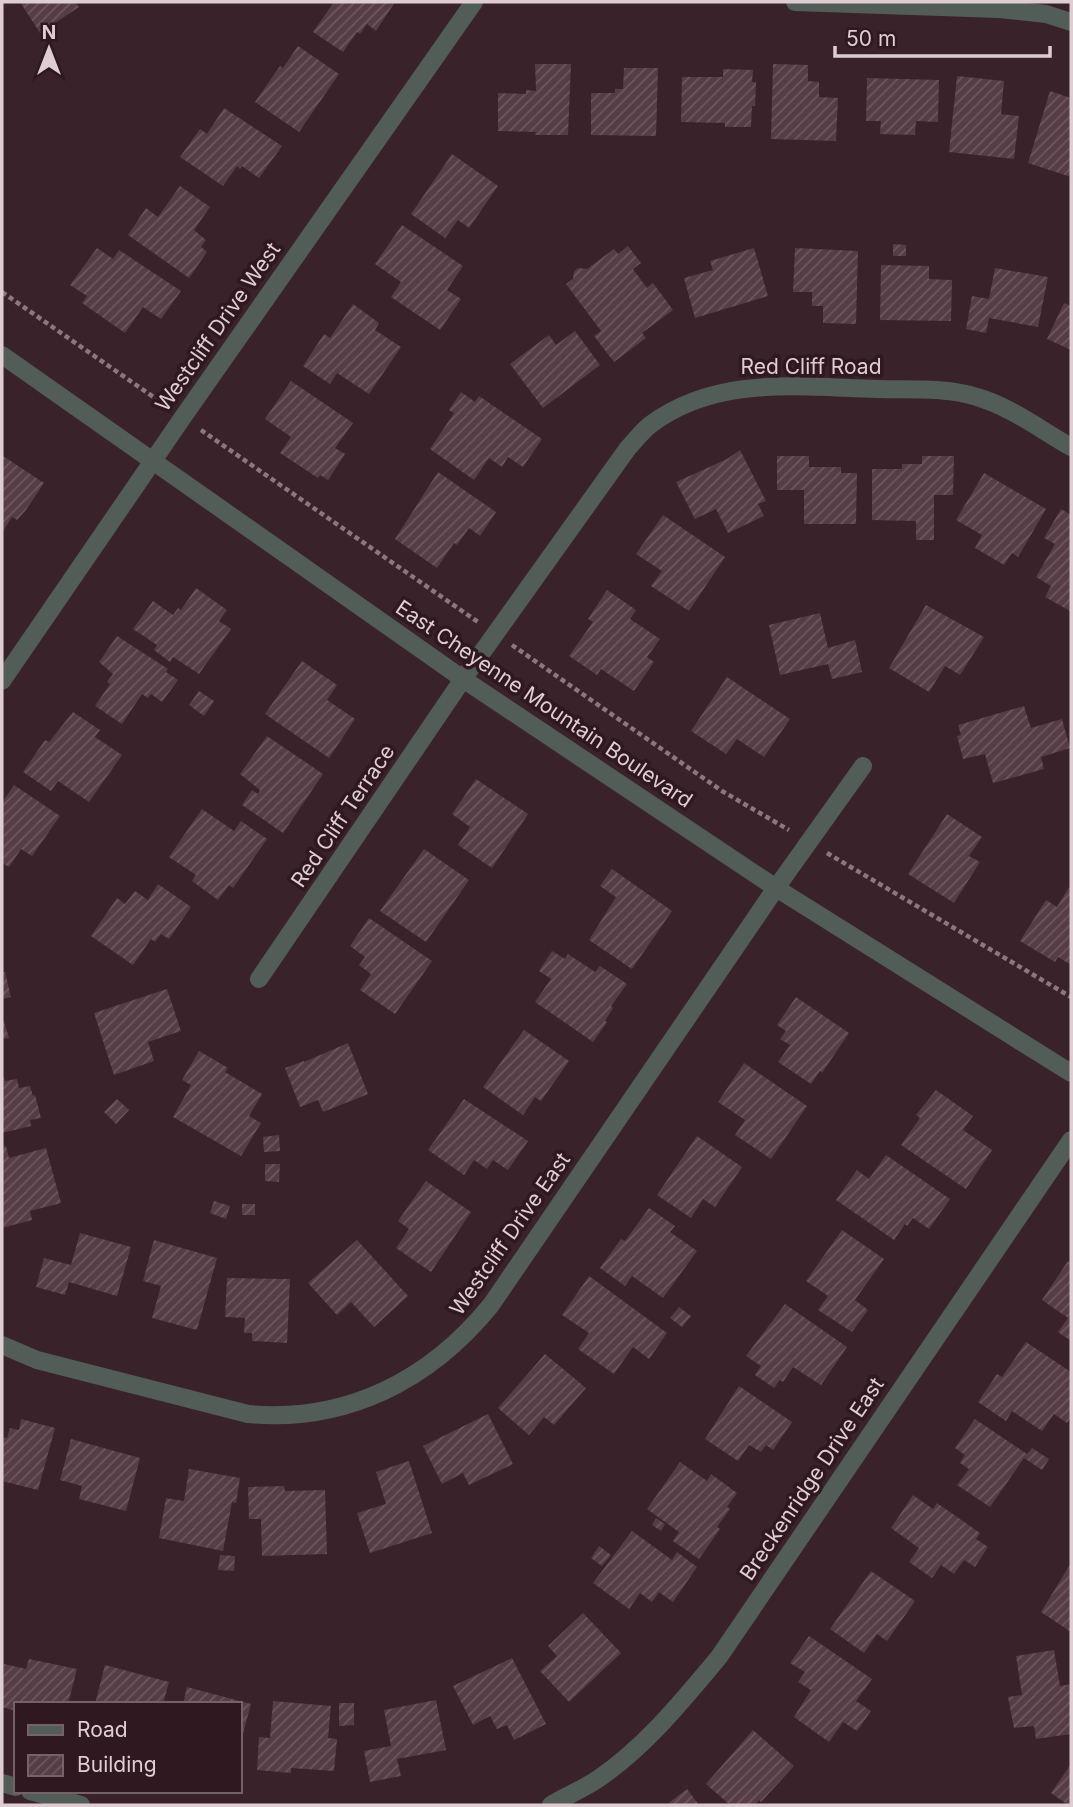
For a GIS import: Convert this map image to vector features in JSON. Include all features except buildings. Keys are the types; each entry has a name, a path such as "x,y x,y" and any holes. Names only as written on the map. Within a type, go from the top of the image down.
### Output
{"street":[{"name":"Westcliff Drive West","path":"2,681 153,460 474,2"},
{"path":"795,2 999,9 1046,15 1071,22"},
{"name":"East Cheyenne Mountain Boulevard","path":"2,355 463,679 776,888 1071,1073"},
{"name":"Red Cliff Road","path":"463,679 628,448 649,425 707,396 735,389 771,386 943,391 976,396 1002,406 1071,447"},
{"name":"Red Cliff Terrace","path":"260,979 463,679"},
{"name":"Westcliff Drive East","path":"2,1345 50,1363 248,1414 279,1417 345,1407 414,1376 439,1359 469,1331 491,1305 776,888 863,766"},
{"name":"Breckenridge Drive East","path":"551,1805 598,1779 649,1737 719,1657 1071,1140"},
{"path":"37,1793 80,1805"}],"path":[{"path":"2,292 722,790 1071,997"}]}
